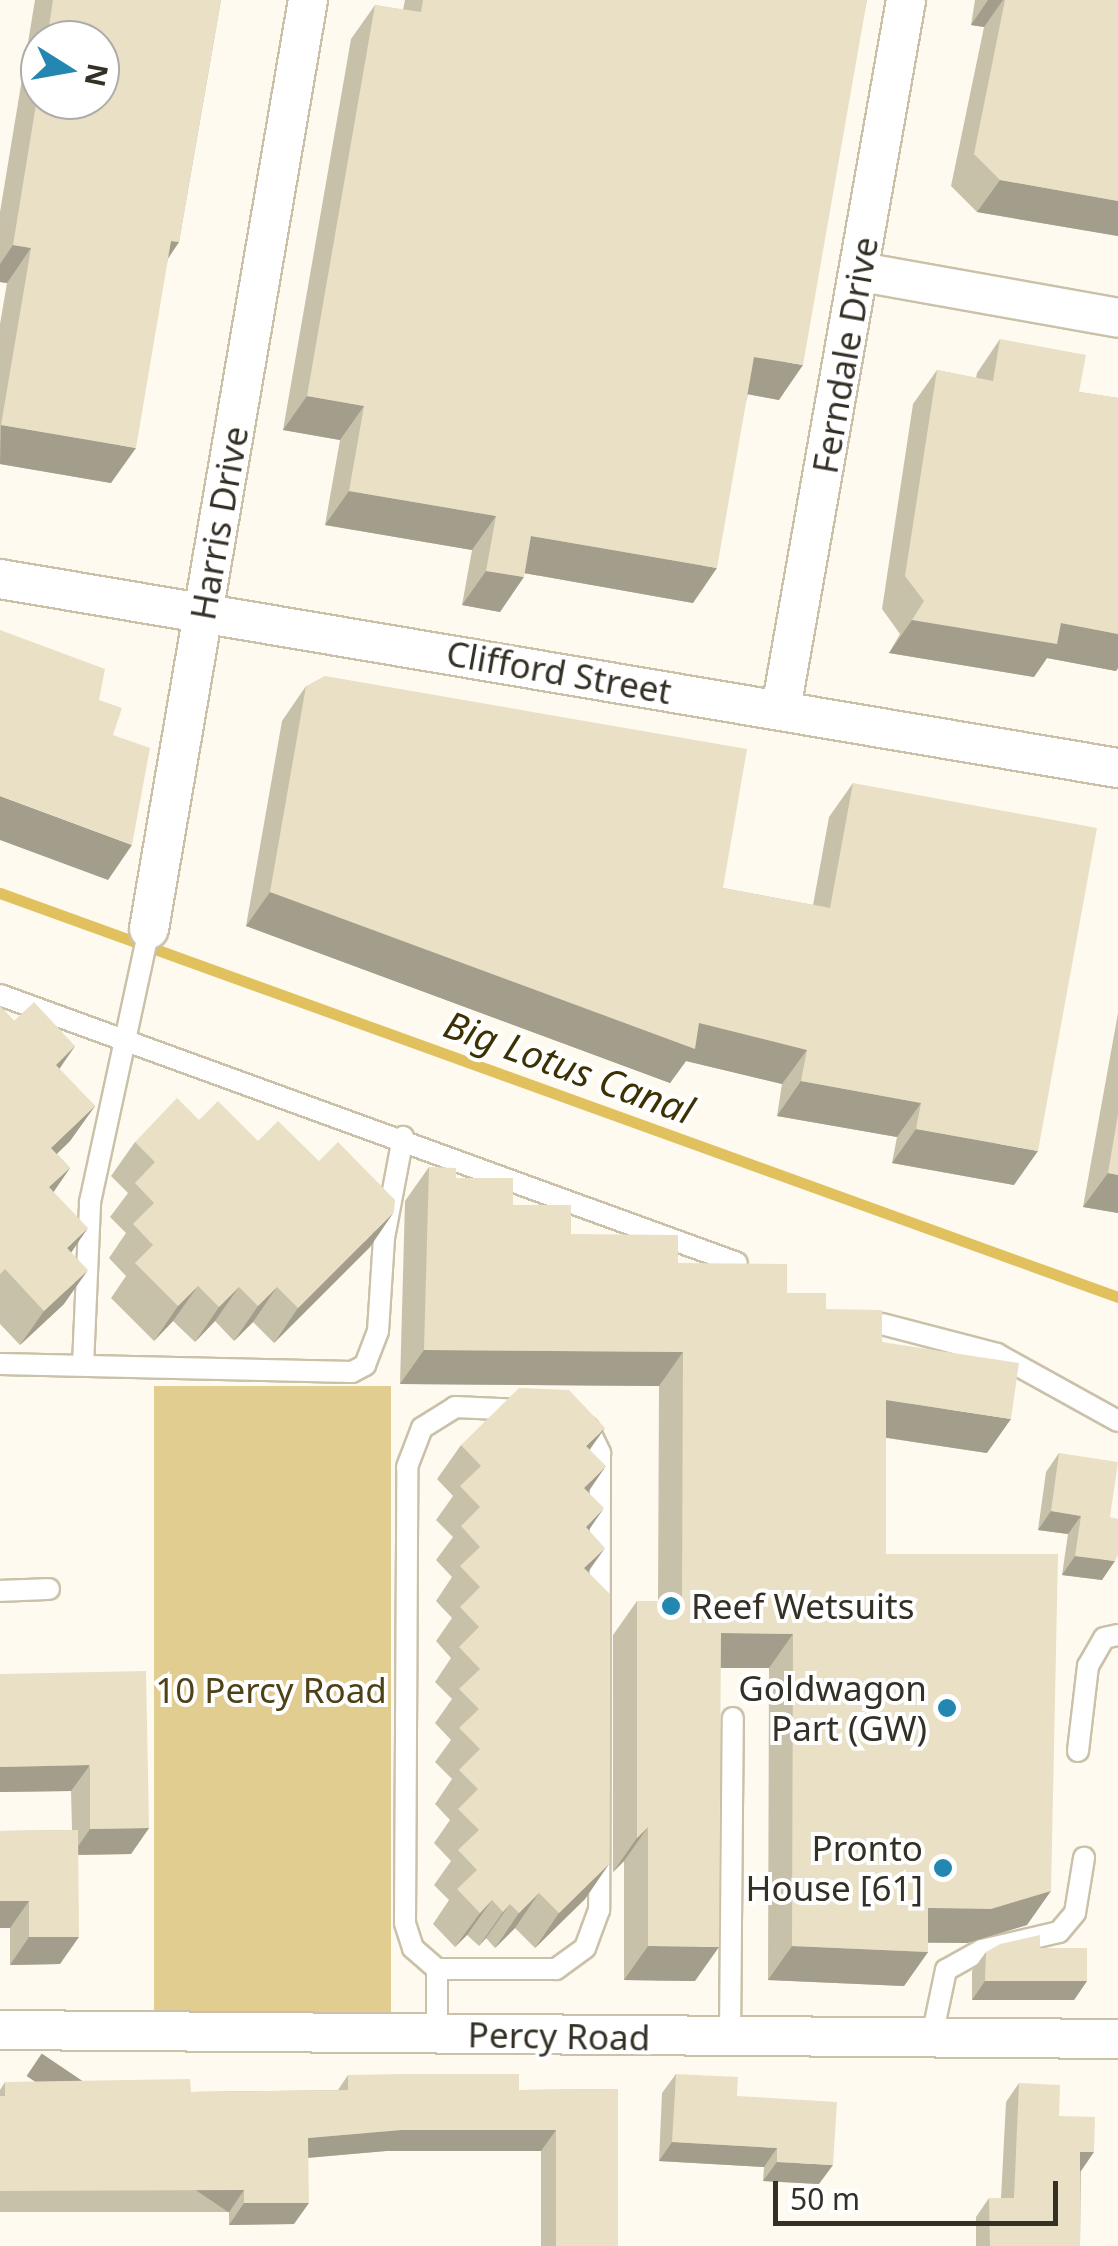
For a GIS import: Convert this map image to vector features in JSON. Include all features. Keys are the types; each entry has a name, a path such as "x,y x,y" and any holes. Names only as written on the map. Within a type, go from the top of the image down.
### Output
{"street":[{"name":"Harris Drive","path":"149,929 308,0"},
{"name":"Ferndale Drive","path":"781,709 906,0"},
{"path":"861,272 1118,318"},
{"name":"Clifford Street","path":"0,579 1118,768"},
{"name":"Percy Road","path":"0,2030 1118,2039"}],"lane":[{"name":"Harris Drive","path":"83,1364 90,1202 149,929"},
{"path":"0,995 124,1044 403,1137 736,1264"},
{"path":"0,1364 352,1372 366,1365 378,1331 384,1238 403,1137"},
{"path":"882,1324 997,1354 1118,1421"},
{"path":"437,1969 556,1969 585,1948 597,1924 600,1453 588,1428 551,1408 454,1407 422,1428 409,1453 405,1923 413,1948 437,1969 437,2033"},
{"path":"0,1591 49,1589"},
{"path":"1078,1751 1094,1650 1104,1638 1118,1635"},
{"path":"730,2038 733,1718"},
{"path":"931,2040 946,1970 970,1954 1059,1932 1075,1913 1084,1858"}],"green space":[{"name":"10 Percy Road","path":"154,1386 391,1386 391,2012 154,2012"}],"building":[{"path":"53,0 221,0 179,242 171,241 136,448 1,425 31,248 13,245 33,120 120,120 120,20 50,20"},
{"path":"423,0 867,0 803,365 754,357 717,568 531,536 524,577 486,571 496,516 349,491 364,406 307,396 375,5 421,12"},
{"path":"1005,0 1118,0 1118,201 1000,180 974,154"},
{"path":"1000,339 1086,355 1079,392 1118,398 1118,634 1061,623 1057,644 912,620 924,601 905,576 937,370 993,381"},
{"path":"0,630 105,669 99,700 122,708 113,735 150,748 132,845 0,796"},
{"path":"325,676 747,749 723,888 830,908 853,783 1097,828 1038,1151 916,1129 921,1103 801,1081 807,1050 699,1023 695,1049 270,892 306,686"},
{"path":"34,1002 75,1046 56,1065 95,1106 51,1148 70,1168 49,1187 88,1228 67,1248 88,1270 44,1311 5,1269 0,1274 0,1006 14,1021"},
{"path":"177,1098 199,1120 218,1101 258,1141 278,1121 319,1161 338,1142 395,1200 394,1212 298,1308 277,1287 258,1306 239,1287 219,1307 198,1286 178,1306 135,1263 153,1245 133,1224 154,1203 135,1183 155,1162 135,1142"},
{"path":"1118,1114 1118,1175 1108,1173"},
{"path":"429,1167 456,1168 456,1178 513,1178 513,1205 571,1205 571,1234 678,1235 678,1263 787,1264 787,1293 826,1293 826,1309 882,1310 882,1342 1019,1363 1011,1419 886,1400 886,1554 1058,1554 1051,1891 991,1909 928,1908 928,1952 792,1946 793,1634 721,1633 719,1947 648,1946 648,1827 637,1838 637,1601 682,1601 683,1352 424,1350"},
{"path":"519,1388 569,1390 605,1428 586,1446 606,1466 584,1488 604,1508 586,1527 605,1548 584,1568 610,1594 609,1864 559,1913 539,1893 519,1913 510,1904 503,1912 492,1900 480,1913 457,1889 477,1870 458,1850 479,1830 458,1809 478,1789 459,1770 480,1749 459,1728 479,1709 459,1689 480,1669 459,1647 479,1627 460,1607 480,1587 460,1566 480,1547 461,1526 480,1507 460,1486 481,1466 461,1445"},
{"path":"1059,1453 1118,1462 1110,1517 1118,1519 1115,1561 1075,1556 1081,1516 1051,1511"},
{"path":"146,1671 149,1828 90,1829 90,1765 0,1767 0,1674"},
{"path":"78,1830 79,1937 29,1937 29,1901 0,1901 0,1831"},
{"path":"1040,1935 1040,1948 1087,1948 1087,1981 985,1981 986,1952 1000,1944"},
{"path":"519,2074 519,2090 618,2089 618,2246 556,2246 556,2130 401,2130 308,2138 309,2203 244,2203 244,2190 0,2191 0,2096 5,2096 5,2082 190,2079 191,2092 348,2090 348,2075"},
{"path":"676,2074 738,2077 737,2096 837,2102 833,2165 777,2162 777,2148 672,2142"},
{"path":"1019,2083 1060,2085 1059,2116 1095,2117 1094,2152 1080,2152 1080,2246 990,2246 989,2198 1014,2198"}],"waterway":[{"name":"Big Lotus Canal","path":"0,893 1118,1297"}],"place":[{"name":"Reef Wetsuits","path":"671,1606"},
{"name":"Goldwagon Part (GW)","path":"947,1708"},
{"name":"Pronto House [61]","path":"943,1868"}]}
